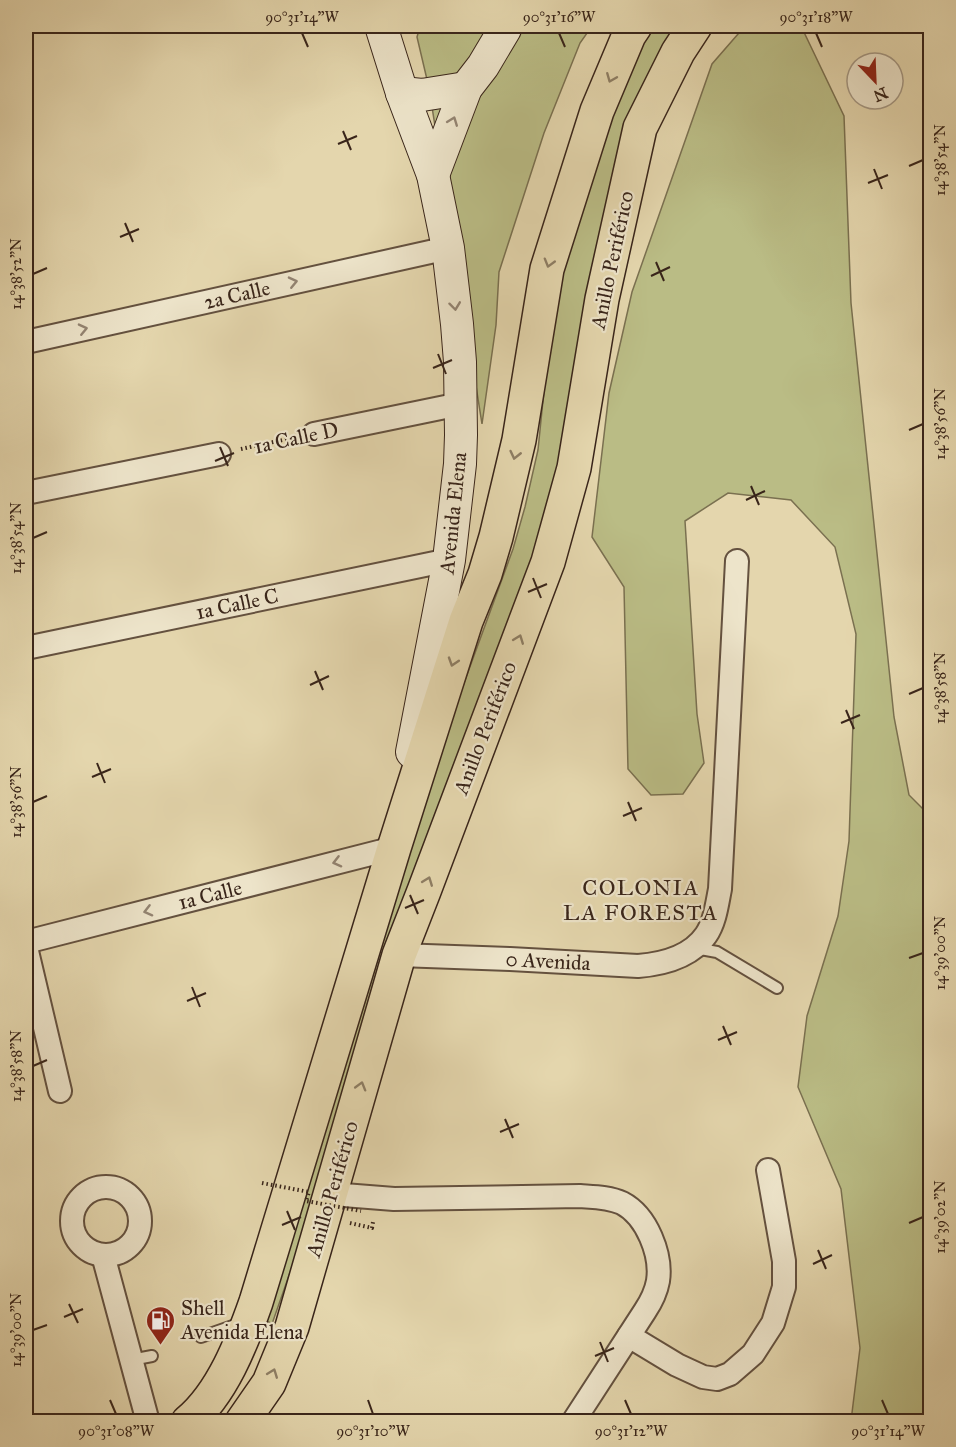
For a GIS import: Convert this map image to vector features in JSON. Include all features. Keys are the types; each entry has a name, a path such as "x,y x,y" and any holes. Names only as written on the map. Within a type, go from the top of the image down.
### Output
{"highway":[{"name":"Anillo Periférico","path":"188,1422 220,1384 250,1319 394,848 496,537 519,440 547,269 597,111 628,35 635,26"},
{"name":"Anillo Periférico","path":"242,1422 269,1383 292,1327 399,955 548,562 574,468 602,299 640,128 678,52 695,26"}],"main road":[{"name":"Avenida Elena","path":"381,26 402,93 433,175 448,248 460,362 460,464 450,560 394,848"},
{"path":"433,175 466,88 483,66 506,26"},
{"path":"402,93 422,95 466,88"}],"street":[{"name":"2a Calle","path":"26,342 448,248"},
{"name":"1a Calle D","path":"314,434 460,404"},
{"path":"26,493 219,454"},
{"name":"1a Calle C","path":"26,648 450,560"},
{"path":"692,948 707,934 717,908 720,889 737,561"},
{"name":"1a Calle","path":"26,945 394,848"},
{"path":"26,945 60,1091"},
{"name":"0 Avenida","path":"399,955 638,966 666,961 692,948"},
{"path":"629,1335 677,1365 703,1377 717,1379 730,1374 753,1354 773,1323 784,1287 784,1261 768,1170"},
{"path":"331,1194 394,1199 601,1197 622,1203 634,1212 652,1239 658,1263 658,1282 651,1302 573,1422"},
{"path":"103,1255 141,1358 148,1422"}],"lane":[{"path":"692,948 717,951 777,987"},
{"path":"201,1337 250,1319"}],"path":[{"name":"1a Calle D","path":"219,454 314,434"},
{"path":"261,1182 309,1192 306,1201 361,1211"}],"green space":[{"path":"420,26 592,26 580,43 544,133 499,272 496,325 482,424 429,88 417,37"},
{"path":"653,26 679,26 565,463 272,1324 267,1321 303,1181 404,847 513,549 525,507 538,450 556,272 606,116 642,42"},
{"path":"745,26 801,26 844,116 851,303 894,717 909,795 930,816 930,1421 851,1421 860,1348 841,1189 798,1087 807,1016 838,916 849,841 856,634 835,547 791,500 728,493 685,521 697,714 704,763 683,794 651,795 628,769 624,587 592,537 609,393 632,292 712,64"}],"place":[{"name":"Shell Avenida Elena","path":"160,1346"}],"district":[{"name":"COLONIA LA FORESTA","path":"641,900"}]}
